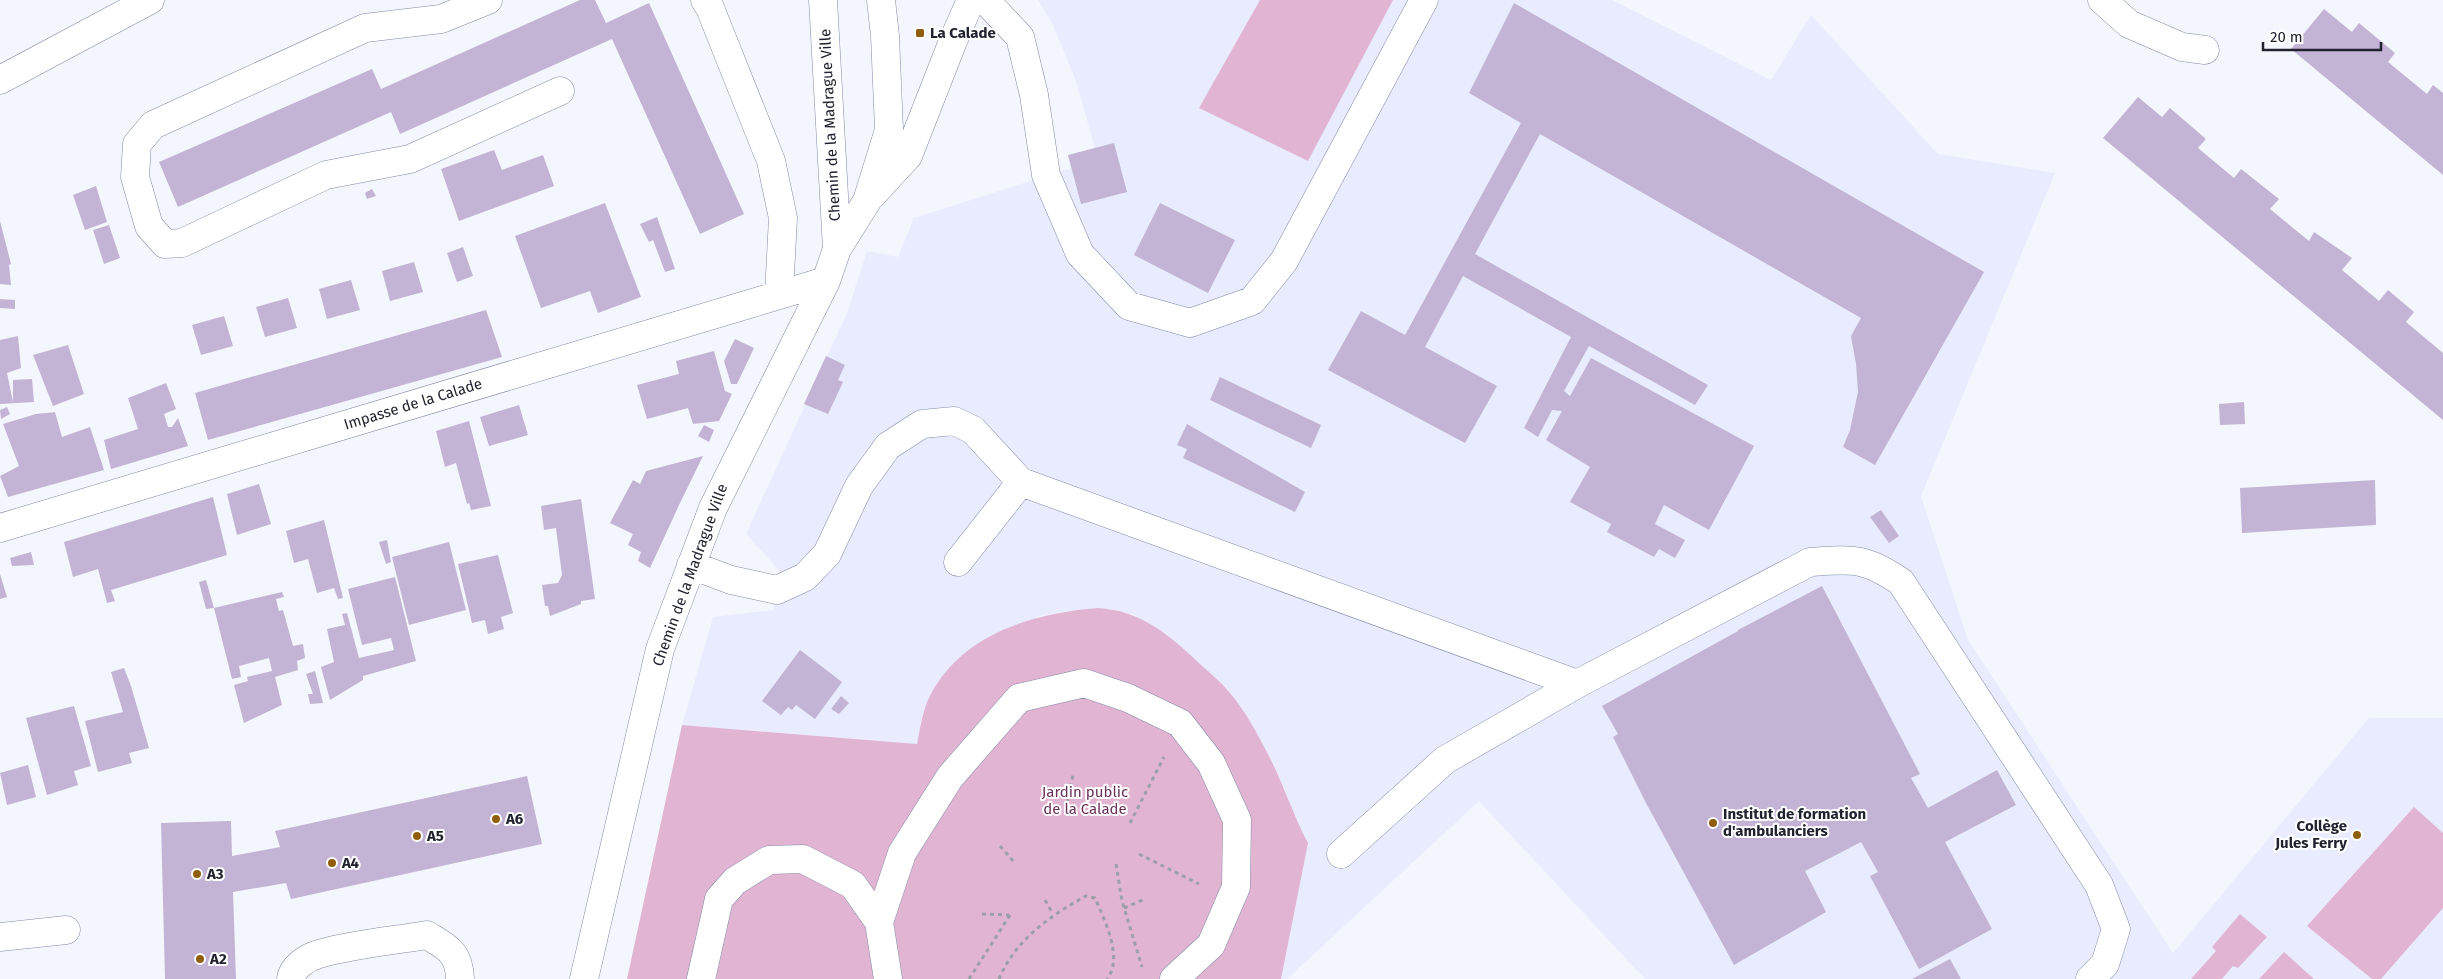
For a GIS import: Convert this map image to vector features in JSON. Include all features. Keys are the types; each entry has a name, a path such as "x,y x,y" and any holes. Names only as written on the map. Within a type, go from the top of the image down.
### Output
{"street":[{"path":"0,80 150,0"},
{"path":"488,0 441,19 365,28 153,125 137,144 135,177 149,226 165,244 182,243 326,175 410,159 560,91"},
{"path":"704,0 710,8 771,161 783,218 779,294"},
{"name":"Chemin de la Madrague Ville","path":"823,0 837,249"},
{"name":"Chemin de la Madrague Ville","path":"584,979 660,649 712,508 826,282 837,249 867,201 889,130 885,36 881,0"},
{"path":"867,201 908,156 953,41 972,0"},
{"path":"985,0 1020,37 1034,95 1046,175 1080,254 1129,306 1190,323 1252,302 1284,261 1424,0"},
{"path":"2102,0 2129,24 2182,47 2205,50"},
{"name":"Impasse de la Calade","path":"0,528 779,294 826,282"},
{"path":"691,565 731,580 777,590 805,578 827,554 859,486 888,446 922,424 954,421 972,430 1021,482 1577,684"},
{"path":"958,562 1021,482"},
{"path":"1341,854 1445,760 1577,684 1810,562 1850,559 1880,567 1902,582 2099,885 2116,930 2106,964 2090,979"},
{"path":"888,979 880,922 902,853 950,777 1020,698 1084,683 1128,698 1180,723 1211,763 1237,820 1236,887 1211,945 1174,979"},
{"path":"702,979 719,899 735,881 769,860 803,859 853,885 880,922"},
{"path":"0,937 66,930"},
{"path":"291,979 291,976 300,964 317,954 427,935 451,950 460,964 460,979"}],"path":[{"path":"1130,823 1180,723"},
{"path":"1067,803 1073,775"},
{"path":"1000,846 1015,863"},
{"path":"1139,854 1189,877 1229,903"},
{"path":"1116,864 1124,908 1143,970"},
{"path":"999,979 1017,948 1053,914 1086,896 1095,898 1114,952 1111,974 1107,979"},
{"path":"1124,908 1145,899"},
{"path":"1044,900 1053,914"},
{"path":"969,979 1010,915 982,914"}],"shaded area":[{"path":"1038,0 1612,0 1771,80 1811,15 1938,154 2055,173 1921,496 1968,640 2173,953 2369,718 2443,718 2443,979 1645,979 1479,801 1287,979 1281,979 1308,843 1295,818 1270,757 1229,692 1166,634 1132,614 1111,609 1069,611 1039,616 952,664 928,701 921,720 917,744 682,725 713,617 773,610 781,572 746,534 847,313 867,251 898,257 914,218 1071,168 1068,155 1095,148 1076,81 1053,25"}],"green space":[{"path":"1260,0 1393,0 1308,161 1199,108"},
{"name":"Jardin public de la Calade","path":"1098,608 1114,610 1142,620 1167,635 1179,645 1219,681 1235,699 1269,756 1308,843 1281,979 627,979 682,725 917,744 928,700 941,678 958,659 978,644 999,632 1023,622 1048,615"},
{"path":"2414,807 2443,833 2443,908 2381,979 2372,979 2307,926"},
{"path":"2240,914 2267,937 2238,968 2233,966 2222,979 2191,979 2216,951 2212,947"},
{"path":"2284,952 2314,979 2259,979"}],"building":[{"path":"580,0 595,0 606,23 649,3 744,214 700,234 612,39 400,134 391,112 178,207 159,162 372,69 381,89"},
{"path":"1514,3 1984,272 1875,465 1843,447 1850,430 1858,392 1851,336 1861,318 1540,134 1475,254 1708,385 1695,405 1589,346 1564,391 1570,396 1591,358 1754,446 1709,530 1664,505 1655,524 1685,540 1675,558 1659,549 1654,557 1607,532 1611,524 1570,502 1590,467 1546,440 1562,411 1552,410 1538,437 1524,428 1571,337 1463,276 1425,347 1497,386 1465,443 1328,370 1361,311 1405,335 1521,123 1469,93"},
{"path":"2324,9 2352,32 2359,23 2395,53 2388,62 2427,94 2433,85 2443,93 2443,175 2291,49"},
{"path":"2138,97 2162,117 2170,108 2206,139 2198,148 2234,178 2241,169 2279,199 2270,209 2309,241 2314,232 2352,258 2342,270 2379,301 2388,290 2414,312 2406,322 2443,353 2443,420 2103,138"},
{"path":"1114,143 1127,192 1081,204 1068,155"},
{"path":"494,150 502,170 543,155 554,186 459,221 441,169"},
{"path":"96,186 107,222 85,230 73,195"},
{"path":"372,189 376,196 367,199 365,193"},
{"path":"605,203 641,297 598,313 590,291 541,308 515,236"},
{"path":"1160,203 1235,240 1208,293 1134,255"},
{"path":"657,217 675,269 665,272 653,240 649,242 640,224"},
{"path":"0,221 11,264 9,265 11,285 0,284"},
{"path":"109,225 120,258 104,264 93,230"},
{"path":"463,247 473,276 457,282 447,253"},
{"path":"414,262 423,292 390,301 382,271"},
{"path":"351,280 360,310 327,319 319,289"},
{"path":"288,298 297,328 265,337 256,307"},
{"path":"0,299 15,300 15,309 0,308"},
{"path":"486,310 502,357 208,440 195,393"},
{"path":"224,316 233,346 201,355 192,325"},
{"path":"18,336 21,368 7,373 13,402 13,380 32,379 34,402 0,404 0,340"},
{"path":"735,339 754,348 737,384 731,384 724,361"},
{"path":"68,345 84,394 53,406 33,355"},
{"path":"714,351 725,391 732,394 719,421 693,424 688,408 647,419 637,385 679,374 676,361"},
{"path":"826,356 845,365 838,380 843,382 828,414 804,404"},
{"path":"1220,377 1321,425 1311,448 1210,400"},
{"path":"166,383 176,409 164,414 168,427 172,427 178,418 188,446 111,469 104,440 138,429 128,398"},
{"path":"2244,402 2245,424 2220,425 2219,404"},
{"path":"519,405 528,435 489,446 480,417"},
{"path":"7,407 10,414 1,419 0,410"},
{"path":"55,412 62,437 90,427 104,470 8,497 0,476 19,466 3,424 36,414"},
{"path":"469,421 491,506 471,510 469,503 467,504 456,463 445,467 436,431"},
{"path":"1187,424 1305,492 1295,512 1183,458 1187,449 1177,445"},
{"path":"704,425 714,430 709,442 698,436"},
{"path":"703,456 650,568 638,561 641,552 628,545 633,534 610,523 633,480 640,484 646,471"},
{"path":"2375,480 2376,525 2242,533 2240,488"},
{"path":"259,484 271,524 237,535 227,494"},
{"path":"213,497 227,555 111,590 115,601 107,603 98,569 73,577 64,542"},
{"path":"581,499 595,599 581,601 581,604 550,616 548,606 545,606 542,585 558,583 562,575 556,528 544,530 541,506"},
{"path":"1881,510 1899,536 1889,543 1870,517"},
{"path":"324,520 343,598 338,599 334,588 317,593 308,559 294,563 286,531"},
{"path":"387,540 391,562 386,564 379,542"},
{"path":"449,542 466,610 409,625 392,557"},
{"path":"31,552 34,565 12,566 10,558"},
{"path":"498,555 513,613 501,617 504,629 488,634 485,620 472,623 458,564"},
{"path":"0,574 7,597 0,599"},
{"path":"395,577 416,661 363,676 363,680 330,700 321,667 334,662 327,629 345,625 342,614 347,613 359,658 394,650 391,638 362,645 348,589"},
{"path":"206,580 214,608 206,609 199,582"},
{"path":"1822,586 1920,774 1911,778 1928,808 1997,770 2016,805 1945,842 1992,929 1919,969 1870,876 1878,872 1861,842 1805,871 1826,912 1734,965 1646,803 1613,737 1618,734 1602,706 1738,630"},
{"path":"282,592 284,597 276,599 279,611 283,610 293,646 303,644 305,658 297,661 298,670 275,677 282,705 244,723 234,685 248,681 247,677 272,671 269,658 239,666 241,677 232,679 214,608"},
{"path":"800,650 842,682 815,719 796,705 792,710 788,707 781,715 762,701"},
{"path":"124,668 149,748 129,753 132,763 98,772 85,721 123,712 111,672"},
{"path":"315,671 323,703 310,704 308,694 313,694 306,674"},
{"path":"841,696 849,703 839,714 831,709"},
{"path":"74,706 91,766 74,771 78,785 47,795 26,718"},
{"path":"28,765 36,797 7,805 0,773"},
{"path":"527,776 542,844 291,899 286,883 233,892 236,979 165,979 161,823 231,821 232,856 280,847 275,831"},
{"path":"1950,959 1961,979 1912,979"}],"place":[{"name":"La Calade","path":"920,33"},
{"name":"A6","path":"496,819"},
{"name":"Institut de formation d'ambulanciers","path":"1713,823"},
{"name":"Collège Jules Ferry","path":"2357,835"},
{"name":"A5","path":"417,836"},
{"name":"A4","path":"332,863"},
{"name":"A3","path":"197,874"},
{"name":"A2","path":"200,959"}]}
